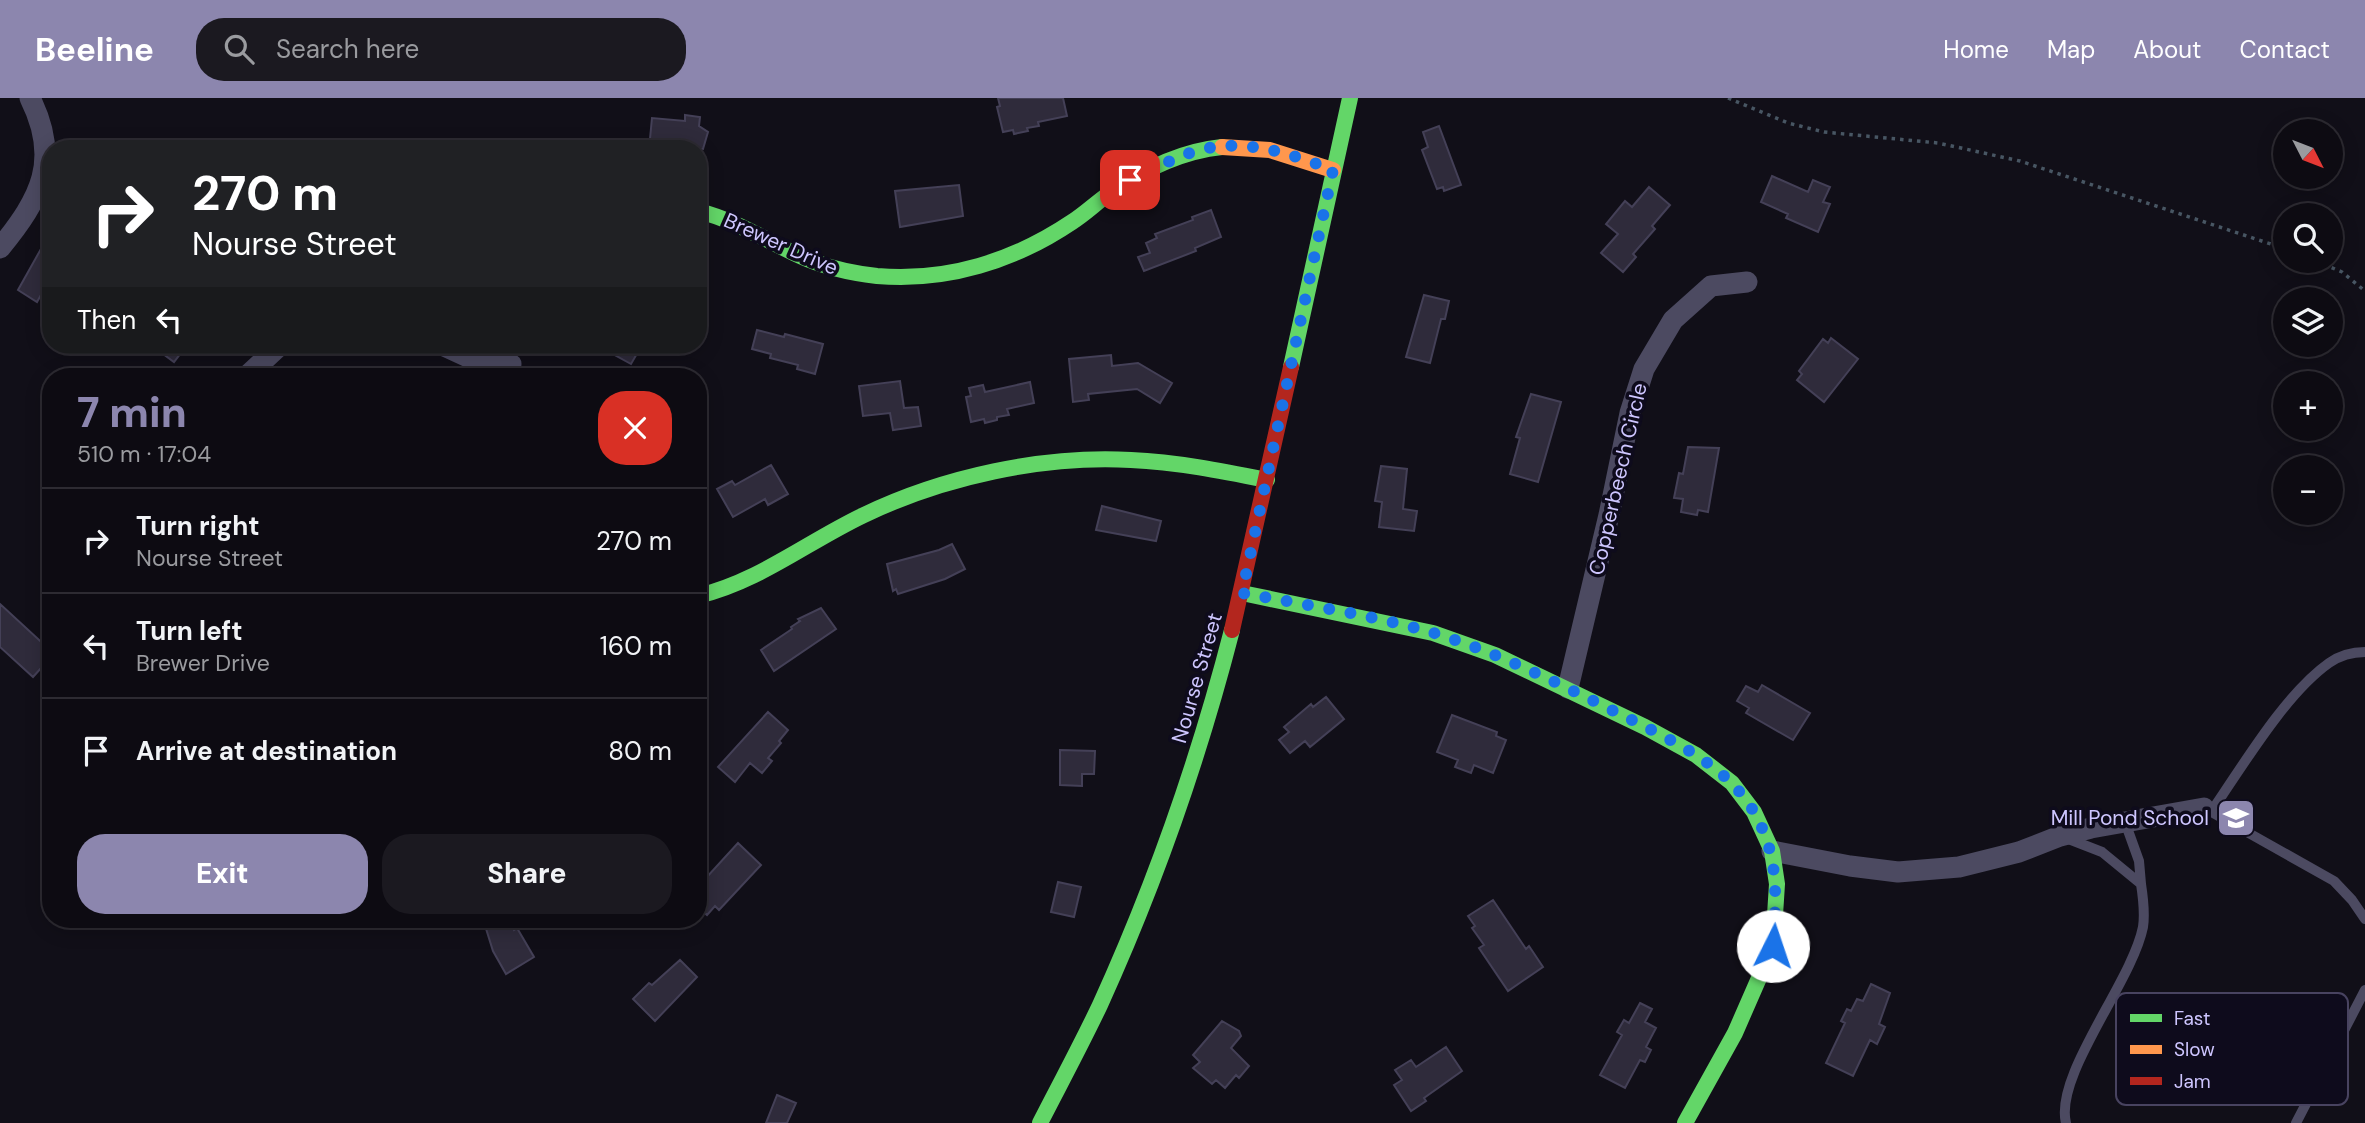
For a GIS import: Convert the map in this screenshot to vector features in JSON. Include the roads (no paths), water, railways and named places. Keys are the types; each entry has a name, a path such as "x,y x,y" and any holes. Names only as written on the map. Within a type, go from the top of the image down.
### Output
{"street":[{"path":"30,98 45,140"},
{"name":"Nourse Street","path":"1040,1123 1111,980 1178,810 1212,711 1242,593 1350,98"},
{"name":"Brewer Drive","path":"707,214 732,221 832,269 886,277 929,276 981,267 1022,250 1072,223 1130,180 1202,149 1244,147 1273,150 1333,170"},
{"path":"0,248 29,208 42,177"},
{"name":"Copperbeech Circle","path":"1568,688 1630,413 1644,369 1673,320 1711,286 1747,282"},
{"path":"256,368 270,354"},
{"path":"462,354 512,362"},
{"path":"707,595 776,565 859,516 911,493 964,477 1047,463 1108,458 1169,463 1267,480"},
{"path":"1242,593 1433,633 1495,655 1568,688 1686,749 1732,783 1754,812 1772,851 1777,884 1773,946 1735,1033 1685,1123"},
{"path":"1772,851 1898,872 1959,867 2019,852 2060,836 2207,809"}],"lane":[{"path":"2365,652 2353,652 2330,662 2302,688 2207,809 2334,881 2365,919"},
{"path":"2066,1123 2066,1094 2075,1069 2131,962 2143,926 2139,861 2125,822"},
{"path":"2060,836 2102,852 2141,884"},
{"path":"2348,1023 2365,990"},
{"path":"2296,1123 2305,1105"}],"place":[{"name":"Mill Pond School","path":"2236,818"}]}
